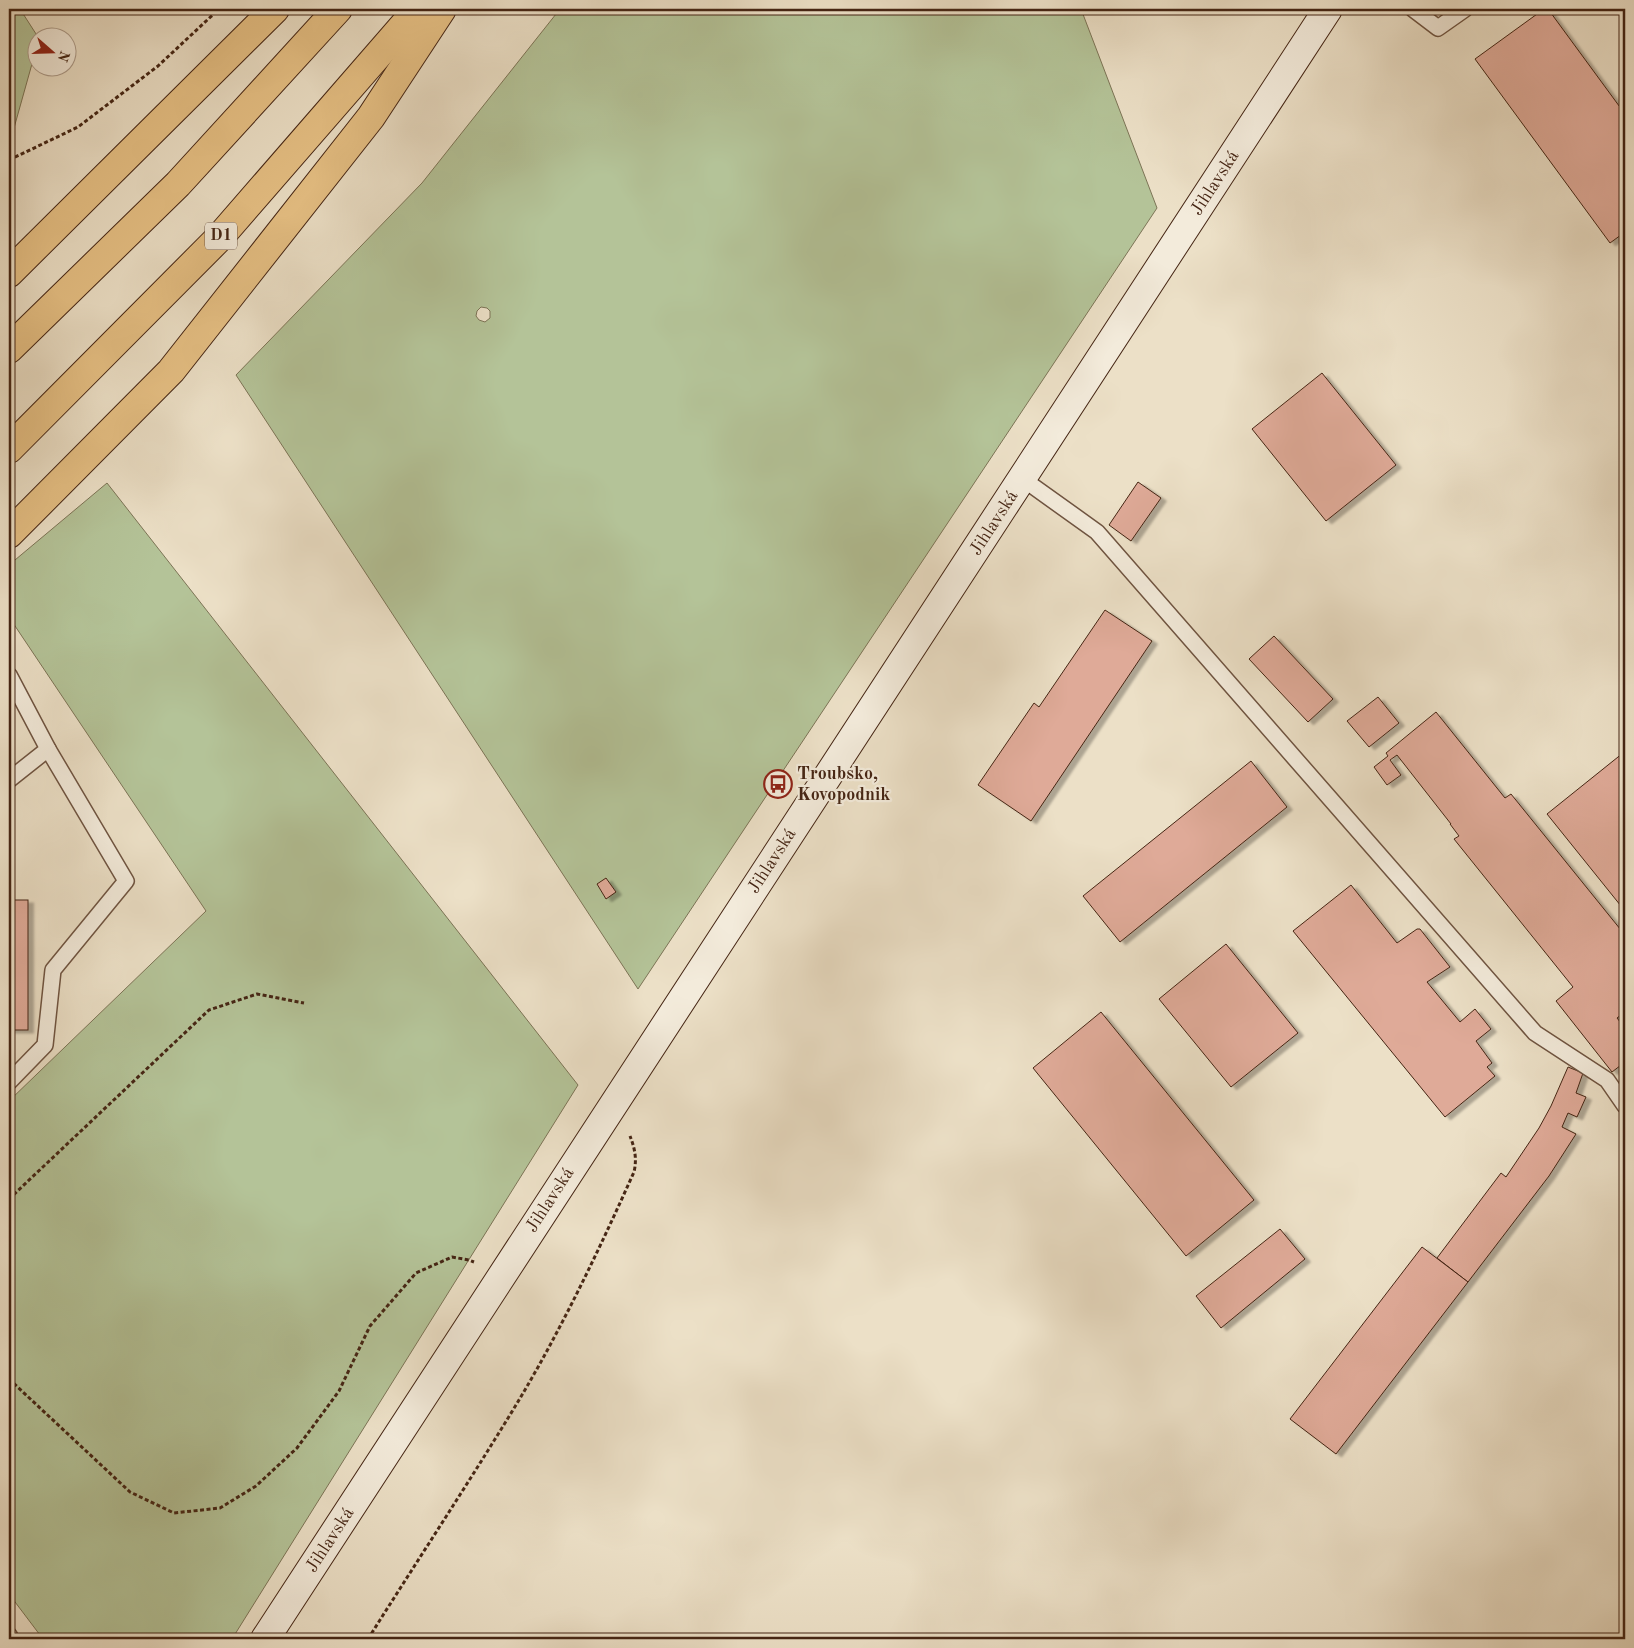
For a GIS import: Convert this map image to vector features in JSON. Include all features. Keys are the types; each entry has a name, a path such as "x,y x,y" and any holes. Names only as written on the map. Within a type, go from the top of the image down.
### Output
{"highway":[{"path":"9,273 275,9"},
{"path":"9,349 178,184 338,9"},
{"name":"D1","path":"9,449 219,238 418,9"},
{"path":"9,534 171,371 371,117 442,9"}],"main road":[{"name":"Jihlavská","path":"265,1639 1328,9"}],"lane":[{"path":"1413,9 1438,28 1465,9"},
{"path":"1023,479 1097,532 1535,1032 1607,1080 1625,1106"},
{"path":"9,675 48,749 126,881 53,970 45,1045 9,1082"},
{"path":"9,780 48,749"},
{"path":"9,1635 11,1639"}],"path":[{"path":"9,160 78,127 158,66 219,9"},
{"path":"9,1199 209,1010 257,994 304,1003"},
{"path":"368,1639 516,1405 606,1234 634,1172 636,1162 635,1151 628,1131 612,1106"},
{"path":"9,1379 130,1492 174,1513 220,1508 256,1486 297,1448 339,1391 370,1326 416,1273 452,1257 469,1260 501,1276"}],"green space":[{"path":"9,9 20,9 32,28 28,28 28,78 14,128 9,131"},
{"path":"560,9 1081,9 1157,208 638,989 236,375 422,183","holes":["481,307 487,308 490,311 490,318 485,322 479,320 476,316 477,311"]},
{"path":"107,483 578,1085 232,1639 43,1639 9,1594 9,1101 206,911 9,617 9,565"}],"building":[{"path":"1544,9 1548,9 1625,114 1625,232 1610,243 1475,59"},
{"path":"1322,373 1396,465 1326,521 1252,429"},
{"path":"1138,482 1161,498 1131,541 1109,525"},
{"path":"1105,610 1152,641 1031,821 978,785 1034,703 1039,707"},
{"path":"1274,636 1333,699 1308,722 1249,659"},
{"path":"1378,697 1399,723 1369,747 1347,721"},
{"path":"1436,712 1505,798 1511,794 1625,935 1625,1012 1617,1018 1625,1028 1625,1062 1612,1072 1556,1001 1573,987 1454,839 1459,836 1451,824 1397,755 1390,760 1401,775 1387,785 1374,767 1388,756 1386,753"},
{"path":"1623,753 1625,755 1625,911 1547,814"},
{"path":"1251,761 1287,807 1120,942 1083,896"},
{"path":"606,878 616,892 606,899 597,884"},
{"path":"1351,885 1397,943 1417,929 1420,929 1450,967 1427,982 1460,1022 1475,1009 1491,1029 1476,1041 1492,1063 1487,1067 1495,1076 1445,1117 1293,931"},
{"path":"9,900 28,900 28,1030 9,1030"},
{"path":"1226,944 1298,1033 1231,1087 1159,999"},
{"path":"1101,1012 1254,1200 1186,1256 1033,1068"},
{"path":"1568,1067 1583,1073 1576,1093 1586,1097 1577,1117 1568,1113 1562,1127 1576,1134 1549,1176 1468,1282 1437,1258 1501,1173 1506,1177 1539,1128"},
{"path":"1280,1229 1305,1259 1221,1328 1196,1296"},
{"path":"1422,1247 1468,1282 1336,1454 1290,1419"}],"place":[{"name":"Troubsko, Kovopodnik","path":"778,784"}]}
